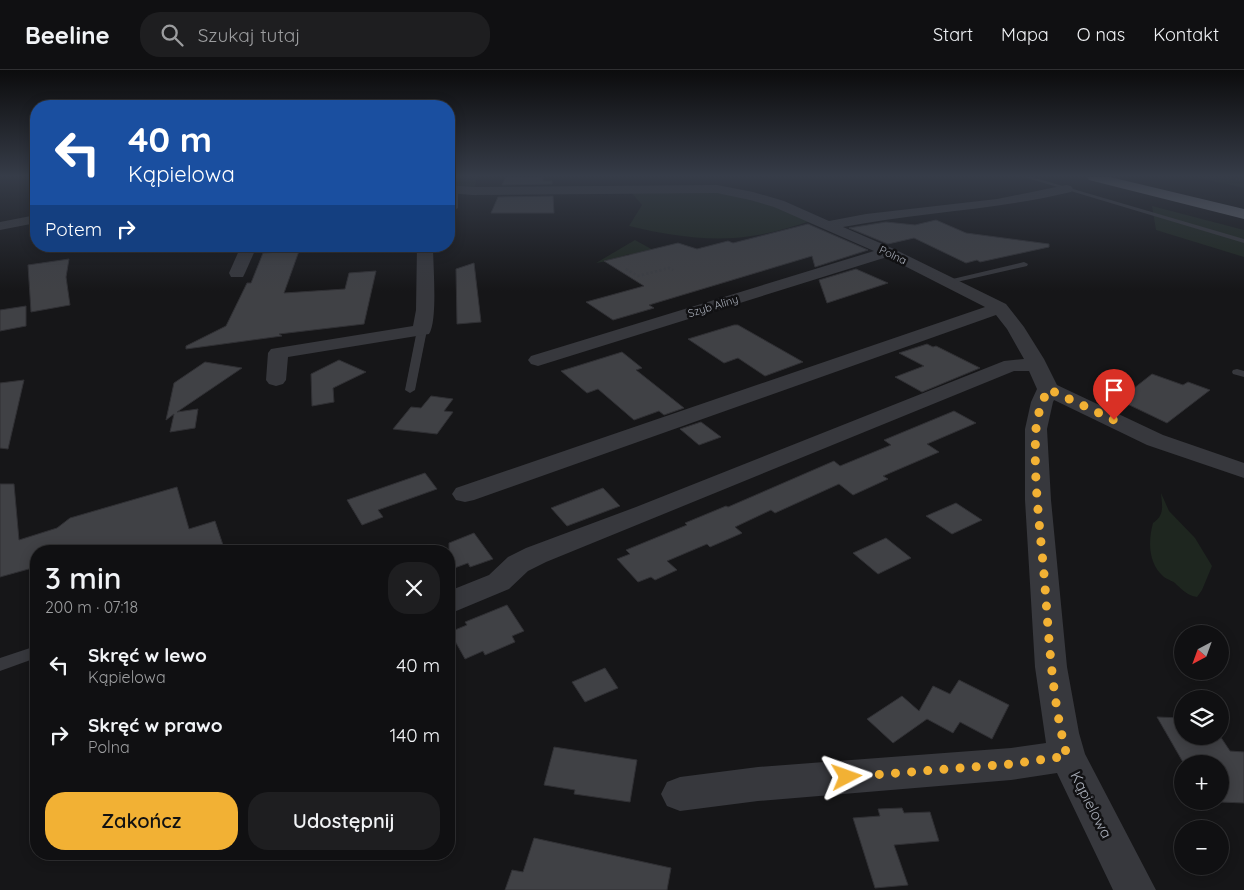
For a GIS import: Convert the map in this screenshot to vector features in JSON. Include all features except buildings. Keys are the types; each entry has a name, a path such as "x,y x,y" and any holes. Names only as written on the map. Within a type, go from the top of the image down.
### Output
{"street":[{"name":"Polna","path":"806,215 888,252 1000,308 1015,327 1042,377"},
{"path":"830,225 890,215"},
{"path":"0,226 30,219"},
{"path":"236,273 246,252"},
{"path":"276,380 278,353 422,330 425,310 425,252"},
{"name":"Szyb Aliny","path":"538,360 888,252"},
{"path":"466,494 1000,308"},
{"path":"455,600 499,582 518,564 536,555 646,513 1011,365 1042,377 1155,440 1244,471"},
{"name":"Kąpielowa","path":"1042,377 1042,402 1036,429 1038,500 1051,667 1061,733 1067,756 1135,890"},
{"path":"680,794 758,784 1011,764 1067,756"}],"lane":[{"path":"1163,215 1244,241"},
{"path":"948,282 1024,264"},
{"path":"410,390 422,330"},
{"path":"0,665 30,654"}],"path":[{"path":"626,269 638,276 669,268 673,270"}],"shaded area":[{"path":"636,215 800,215 813,220 765,234 725,238 661,233 629,226"},
{"path":"1154,215 1188,215 1244,230 1244,257 1156,230"},
{"path":"635,240 664,256 638,258 629,254 596,263"},
{"path":"1161,493 1169,511 1195,538 1212,566 1197,597 1188,594 1174,582 1164,577 1152,559 1150,537 1153,523 1161,513"}],"route":[{"path":"847,777 1011,764 1067,756 1061,733 1051,667 1038,500 1036,429 1042,402 1048,389 1114,420"}]}
